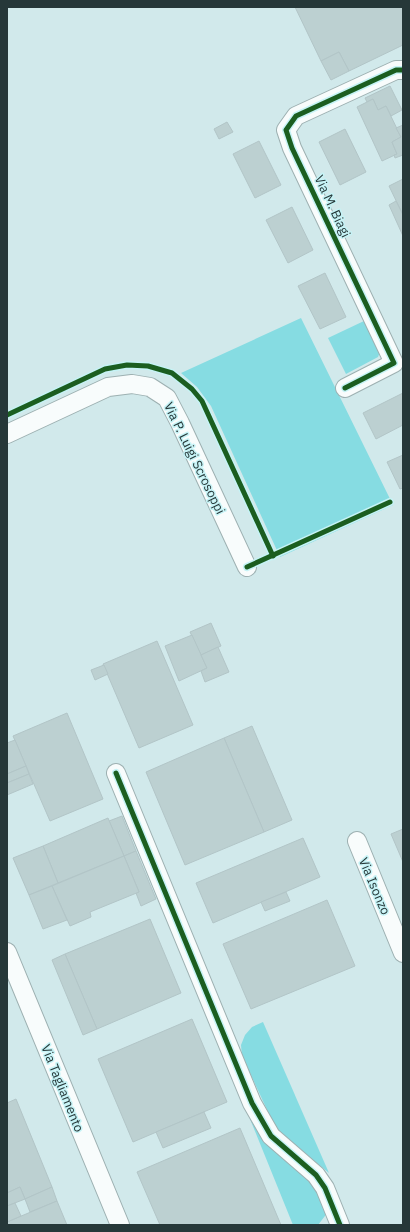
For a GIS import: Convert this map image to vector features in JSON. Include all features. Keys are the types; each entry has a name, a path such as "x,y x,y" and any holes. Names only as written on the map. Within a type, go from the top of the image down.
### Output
{"street":[{"name":"Via M. Biagi","path":"345,388 394,363 292,148 286,130 296,116 396,70 403,70"},
{"name":"Via P. Luigi Scrosoppi","path":"7,434 108,387 132,384 150,387 167,398 247,568"},
{"path":"116,773 252,1103 271,1136 316,1176 325,1188 340,1225"},
{"name":"Via Isonzo","path":"357,841 403,953"},
{"name":"Via Tagliamento","path":"7,952 120,1225"}],"shaded area":[{"path":"301,318 393,505 280,557 211,406 197,387 181,373"},
{"path":"364,321 380,352 378,357 346,374 328,338"},
{"path":"263,1022 329,1173 280,1133 270,1116 242,1056 241,1045 245,1035 252,1027"},
{"path":"250,1119 262,1139 314,1185 328,1212 318,1225 293,1225"}],"building":[{"path":"295,7 403,7 403,45 349,71 339,52 321,61"},
{"path":"339,52 349,71 331,80 321,61"},
{"path":"390,86 402,110 391,116 386,106 378,110 373,99 367,102 365,98"},
{"path":"373,99 378,110 386,106 401,137 392,142 397,154 382,161 357,107"},
{"path":"227,122 233,132 219,139 214,129"},
{"path":"403,125 403,155 395,158 394,155 397,154 392,142 401,137 396,128"},
{"path":"345,129 366,172 340,185 319,142"},
{"path":"259,141 281,185 255,198 233,154"},
{"path":"403,179 403,215 389,186"},
{"path":"396,201 403,215 403,236 389,205"},
{"path":"292,207 313,250 288,263 266,220"},
{"path":"325,273 346,317 320,329 298,286"},
{"path":"403,393 403,425 376,439 363,413"},
{"path":"403,455 403,488 400,489 387,462"},
{"path":"211,623 221,646 201,655 190,632"},
{"path":"192,635 207,668 179,681 165,646"},
{"path":"157,641 193,725 139,748 103,664"},
{"path":"218,647 229,672 205,682 201,671 207,668 201,655"},
{"path":"104,665 108,674 95,680 91,670"},
{"path":"67,713 103,799 50,821 13,736"},
{"path":"252,726 292,820 264,832 224,738"},
{"path":"224,738 264,832 185,865 146,772"},
{"path":"15,740 26,766 7,774 7,743"},
{"path":"26,766 29,774 7,783 7,774"},
{"path":"29,774 33,784 7,795 7,783"},
{"path":"122,816 136,851 124,856 109,821"},
{"path":"108,818 124,856 58,883 43,846"},
{"path":"403,829 403,862 391,834"},
{"path":"303,838 320,877 213,923 196,883"},
{"path":"43,846 58,883 29,895 13,858"},
{"path":"136,851 156,899 141,906 136,893 139,892 124,856"},
{"path":"124,856 139,892 90,912 91,917 70,926 52,886"},
{"path":"52,886 67,920 43,929 29,895"},
{"path":"286,892 290,901 265,911 261,902"},
{"path":"327,900 355,966 251,1009 223,944"},
{"path":"150,919 181,993 97,1029 65,954"},
{"path":"65,954 97,1029 83,1035 52,960"},
{"path":"192,1019 227,1102 133,1142 98,1059"},
{"path":"16,1099 52,1187 25,1199 20,1187 7,1193 7,1103"},
{"path":"204,1112 211,1128 163,1148 156,1132"},
{"path":"240,1128 281,1225 160,1225 137,1172"},
{"path":"20,1187 25,1199 7,1206 7,1193"},
{"path":"52,1187 57,1201 30,1212 25,1199"},
{"path":"57,1201 67,1225 7,1225 7,1222"},
{"path":"15,1203 21,1216 7,1222 7,1206"}],"cycle path":[{"path":"345,388 394,363 292,148 286,130 296,116 396,70 403,70"},
{"path":"7,415 105,369 127,365 148,366 172,373 192,389 202,401 273,556"},
{"path":"247,567 390,502"},
{"path":"116,773 252,1103 271,1136 316,1175 325,1188 340,1225"}]}
